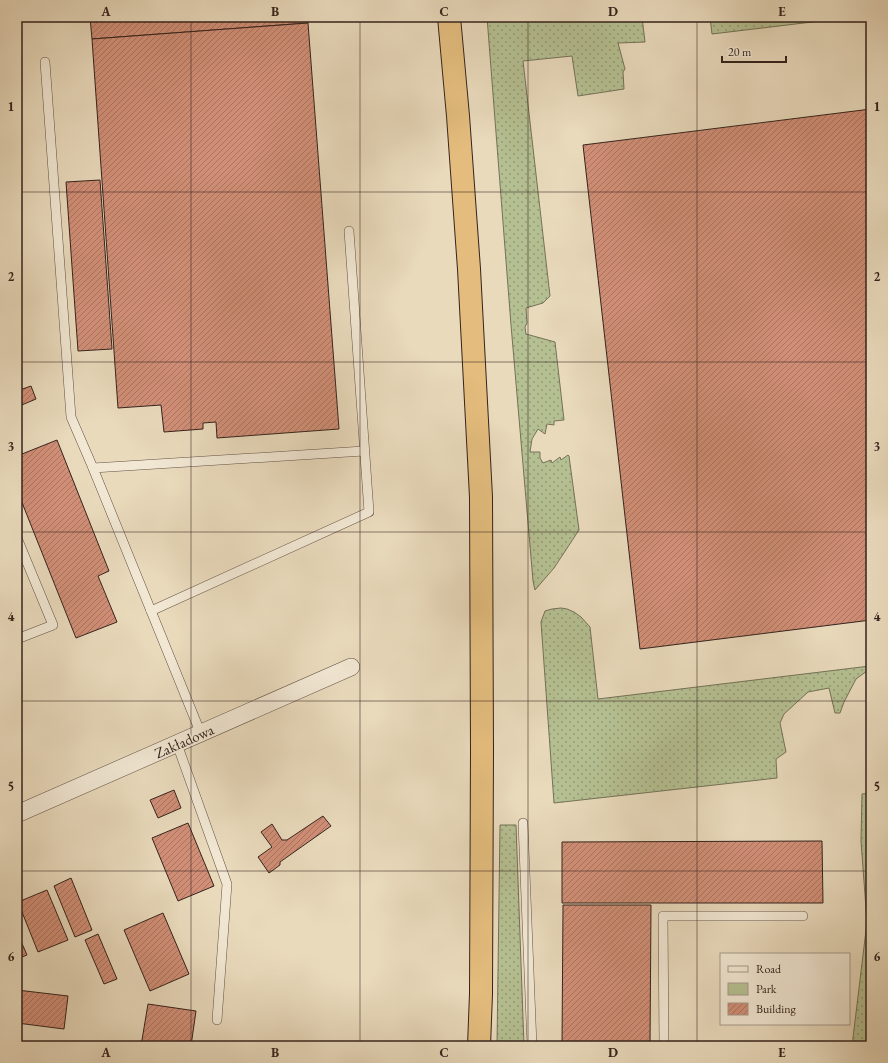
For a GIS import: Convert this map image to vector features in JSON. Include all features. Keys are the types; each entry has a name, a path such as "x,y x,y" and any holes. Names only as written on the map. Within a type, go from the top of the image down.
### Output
{"highway":[{"path":"449,17 470,269 481,497 482,751 481,994 479,1046"}],"street":[{"name":"Zakładowa","path":"17,814 351,667"}],"lane":[{"path":"45,62 72,416 201,734"},
{"path":"151,611 368,512 350,231"},
{"path":"93,468 364,450"},
{"path":"17,538 53,625 17,639"},
{"path":"176,744 227,884 217,1020"},
{"path":"523,824 532,1046"},
{"path":"664,1046 663,916 803,916"}],"green space":[{"path":"487,17 642,17 645,42 618,43 625,69 623,72 624,89 578,96 572,56 523,61 550,296 543,303 526,308 527,323 525,327 526,334 555,342 564,420 554,421 554,425 547,424 545,434 538,429 532,439 530,452 540,452 540,458 543,463 551,460 552,463 560,457 561,460 568,455 569,456 579,530 554,568 535,590 511,325"},
{"path":"710,17 854,17 712,34"},
{"path":"561,608 574,612 590,627 598,699 870,666 871,668 856,679 840,713 835,713 829,688 808,692 784,714 780,723 786,752 776,759 777,778 554,803 541,622 545,611"},
{"path":"871,793 871,1046 852,1046 867,922 861,841 862,794"},
{"path":"500,825 516,825 524,1046 497,1046"}],"building":[{"path":"90,17 308,17 308,23 92,39"},
{"path":"308,23 339,429 217,438 216,422 203,423 203,429 164,432 161,405 118,408 92,39"},
{"path":"871,109 871,620 640,649 583,145"},
{"path":"100,180 112,349 78,351 66,182"},
{"path":"31,386 36,399 17,407 17,391"},
{"path":"57,440 109,571 98,576 117,622 76,638 17,490 17,456"},
{"path":"174,790 181,808 158,818 150,800"},
{"path":"323,816 331,826 280,862 280,865 269,873 258,857 272,847 261,832 272,824 282,840 287,840"},
{"path":"188,823 214,886 178,901 152,838"},
{"path":"822,841 823,903 562,903 562,842"},
{"path":"71,878 92,930 75,937 54,886"},
{"path":"47,890 68,940 38,952 18,902"},
{"path":"563,905 651,905 650,1046 562,1046"},
{"path":"163,913 189,974 150,991 124,930"},
{"path":"17,932 27,955 17,959"},
{"path":"98,934 117,979 104,984 85,940"},
{"path":"17,990 68,996 64,1029 17,1023"},
{"path":"148,1004 196,1011 191,1046 141,1046"}]}
